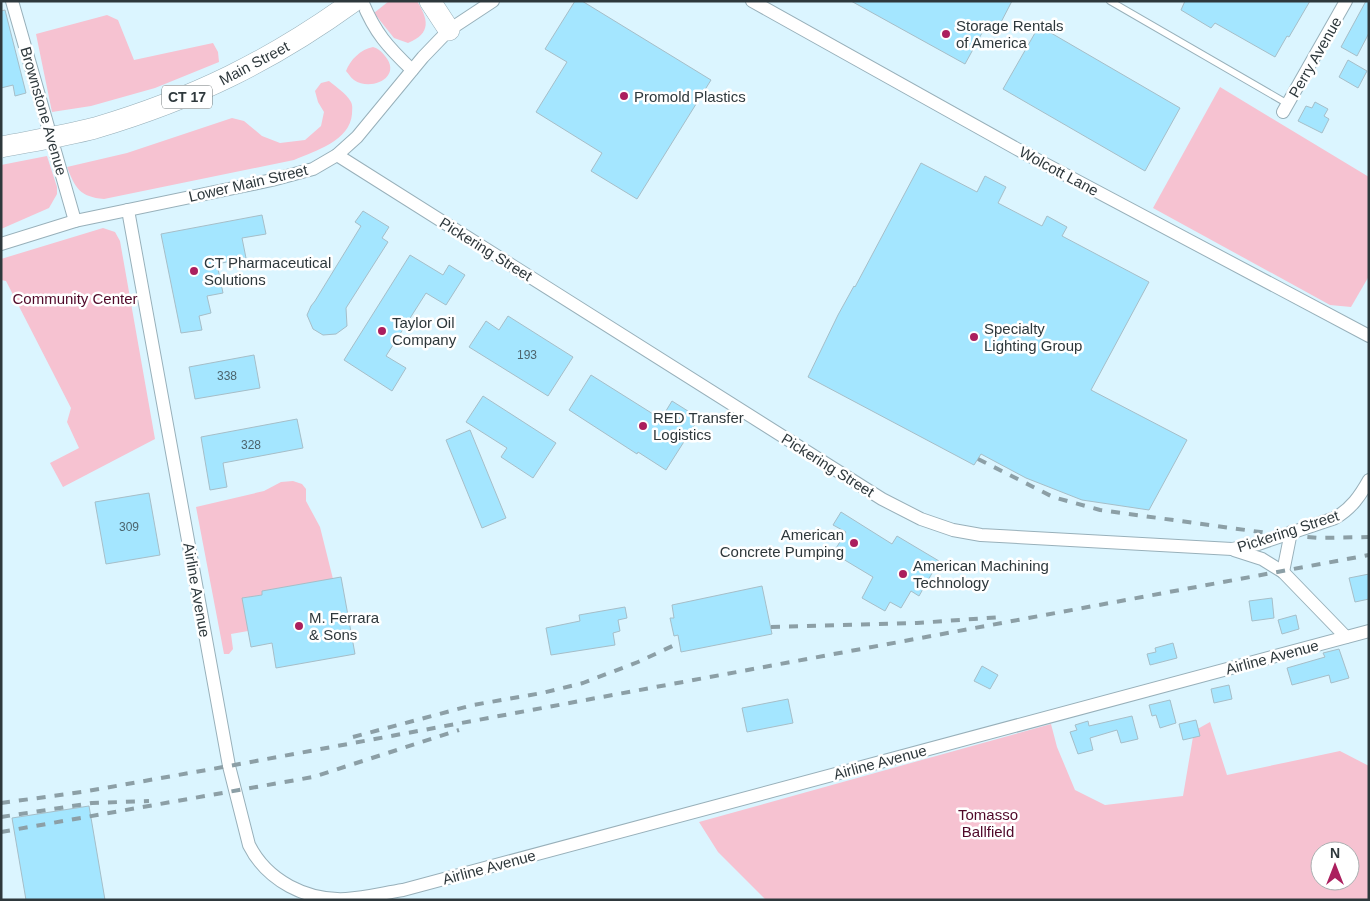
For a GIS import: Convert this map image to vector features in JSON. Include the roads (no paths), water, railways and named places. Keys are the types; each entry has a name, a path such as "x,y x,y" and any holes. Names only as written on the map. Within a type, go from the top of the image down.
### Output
{"highway":[{"name":"Main Street","path":"1,147 92,128 192,95 242,72 288,46 354,1"},
{"path":"430,1 449,30"}],"street":[{"name":"Brownstone Avenue","path":"12,1 75,221"},
{"path":"362,1 381,38 412,70"},
{"name":"Lower Main Street","path":"1,244 75,221 290,176 313,169 338,155 357,137 412,70 449,30 493,1"},
{"name":"Wolcott Lane","path":"752,1 1017,149 1369,336"},
{"name":"Perry Avenue","path":"1286,108 1346,1"},
{"name":"Pickering Street","path":"338,155 882,499 921,519 953,530 981,535 1232,549 1258,544 1335,518 1345,512 1357,499 1369,480"},
{"name":"Airline Avenue","path":"128,210 229,766 249,846 268,871 293,889 310,895 344,899 403,890 1369,631"},
{"path":"1283,572 1291,532"},
{"path":"1232,549 1262,559 1283,572 1346,637"}],"lane":[{"path":"1110,1 1286,108"}],"railway":[{"path":"978,459 1053,497 1100,510 1282,535 1319,538 1369,537"},
{"path":"1,803 82,792 229,766 1369,555"},
{"path":"771,627 917,623 1002,617"},
{"path":"353,737 473,705 542,693 583,683 638,662 679,643"},
{"path":"1,832 313,777 459,730"},
{"path":"1,817 92,803 149,801"}],"place":[{"name":"Storage Rentals of America","path":"946,34"},
{"name":"Promold Plastics","path":"624,96"},
{"name":"CT Pharmaceutical Solutions","path":"194,271"},
{"name":"Taylor Oil Company","path":"382,331"},
{"name":"Specialty Lighting Group","path":"974,337"},
{"name":"RED Transfer Logistics","path":"643,426"},
{"name":"American Concrete Pumping","path":"854,543"},
{"name":"American Machining Technology","path":"903,574"},
{"name":"M. Ferrara & Sons","path":"299,626"}],"park label":[{"name":"Community Center","path":"75,298"},
{"name":"Tomasso Ballfield","path":"988,822"}]}
